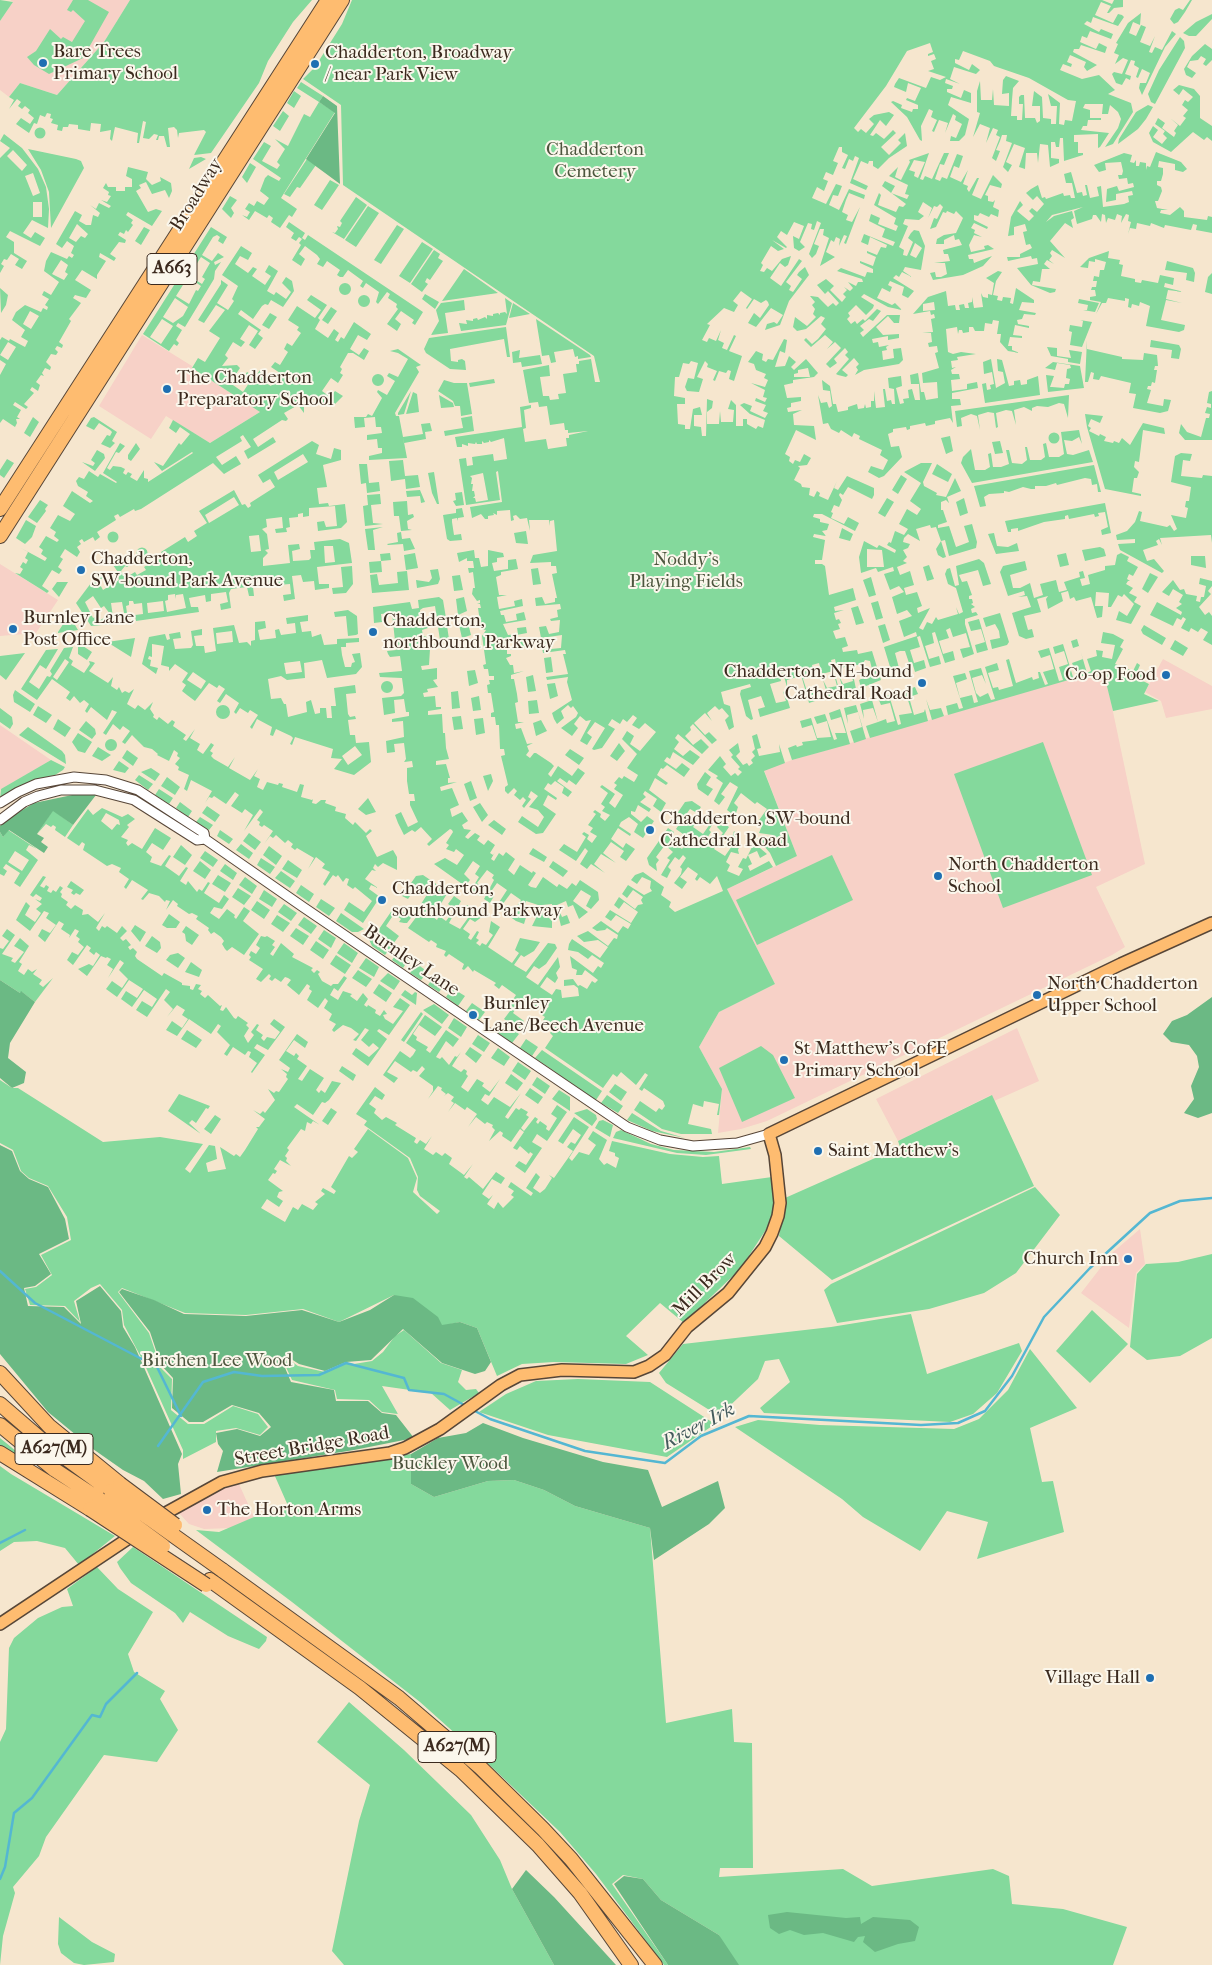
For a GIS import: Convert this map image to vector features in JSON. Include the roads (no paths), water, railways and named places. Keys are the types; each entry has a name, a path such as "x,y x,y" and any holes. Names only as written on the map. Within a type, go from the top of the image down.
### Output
{"highway":[{"name":"Broadway","path":"0,509 328,0"},
{"name":"Broadway","path":"0,536 342,0"},
{"name":"A627(M)","path":"0,1373 49,1426 115,1488"},
{"name":"A627(M)","path":"0,1404 44,1442 115,1488 399,1698 481,1768 544,1828 655,1965"},
{"name":"A627(M)","path":"0,1425 94,1504"},
{"name":"A627(M)","path":"0,1453 94,1504 275,1627 405,1722 468,1777 538,1845 580,1893 631,1965"}],"main road":[{"path":"769,1134 1119,965 1212,923"},
{"name":"Mill Brow","path":"649,1366 664,1355 687,1328 728,1293 764,1247 772,1232 780,1203 775,1155 769,1134"},
{"name":"Street Bridge Road","path":"0,1624 98,1560 167,1511 222,1482 286,1466 390,1453 426,1438 505,1382 520,1375 562,1370 634,1372 649,1366"}],"street":[{"name":"Burnley Lane","path":"0,803 18,792 52,780 74,777 106,780 126,785 148,795 204,833 205,839"},
{"name":"Burnley Lane","path":"0,820 18,806 38,796 61,790 95,790 134,800 197,840 205,839 627,1127 660,1140 693,1146 737,1143 769,1134"}],"waterway":[{"name":"River Irk","path":"473,1410 490,1419 585,1451 665,1463 701,1436 749,1416 921,1425 958,1423 985,1411 1012,1376 1044,1317 1090,1268 1150,1213 1180,1201 1212,1198"},
{"path":"0,1271 35,1303 157,1367 181,1416"},
{"name":"River Irk","path":"158,1446 203,1382 234,1372 262,1376 319,1375 346,1363 404,1378 409,1390 444,1394 466,1406"},
{"name":"River Irk","path":"0,1543 25,1530"},
{"path":"0,1879 5,1867 14,1813 32,1798 92,1715 100,1717 106,1704 137,1673"}],"place":[{"name":"Bare Trees Primary School","path":"43,63"},
{"name":"Chadderton, Broadway / near Park View","path":"315,64"},
{"name":"The Chadderton Preparatory School","path":"167,389"},
{"name":"Chadderton, SW-bound Park Avenue","path":"81,570"},
{"name":"Burnley Lane Post Office","path":"13,629"},
{"name":"Chadderton, northbound Parkway","path":"373,632"},
{"name":"Co-op Food","path":"1166,675"},
{"name":"Chadderton, NE-bound Cathedral Road","path":"922,683"},
{"name":"Chadderton, SW-bound Cathedral Road","path":"650,830"},
{"name":"North Chadderton School","path":"938,876"},
{"name":"Chadderton, southbound Parkway","path":"382,900"},
{"name":"North Chadderton Upper School","path":"1037,995"},
{"name":"Burnley Lane/Beech Avenue","path":"473,1015"},
{"name":"St Matthew's CofE Primary School","path":"784,1060"},
{"name":"Saint Matthew's","path":"818,1151"},
{"name":"Church Inn","path":"1128,1259"},
{"name":"The Horton Arms","path":"207,1510"},
{"name":"Village Hall","path":"1150,1678"}],"park label":[{"name":"Chadderton Cemetery","path":"595,161"},
{"name":"Noddy's Playing Fields","path":"686,571"},
{"name":"Birchen Lee Wood","path":"217,1361"},
{"name":"Buckley Wood","path":"450,1464"}]}
